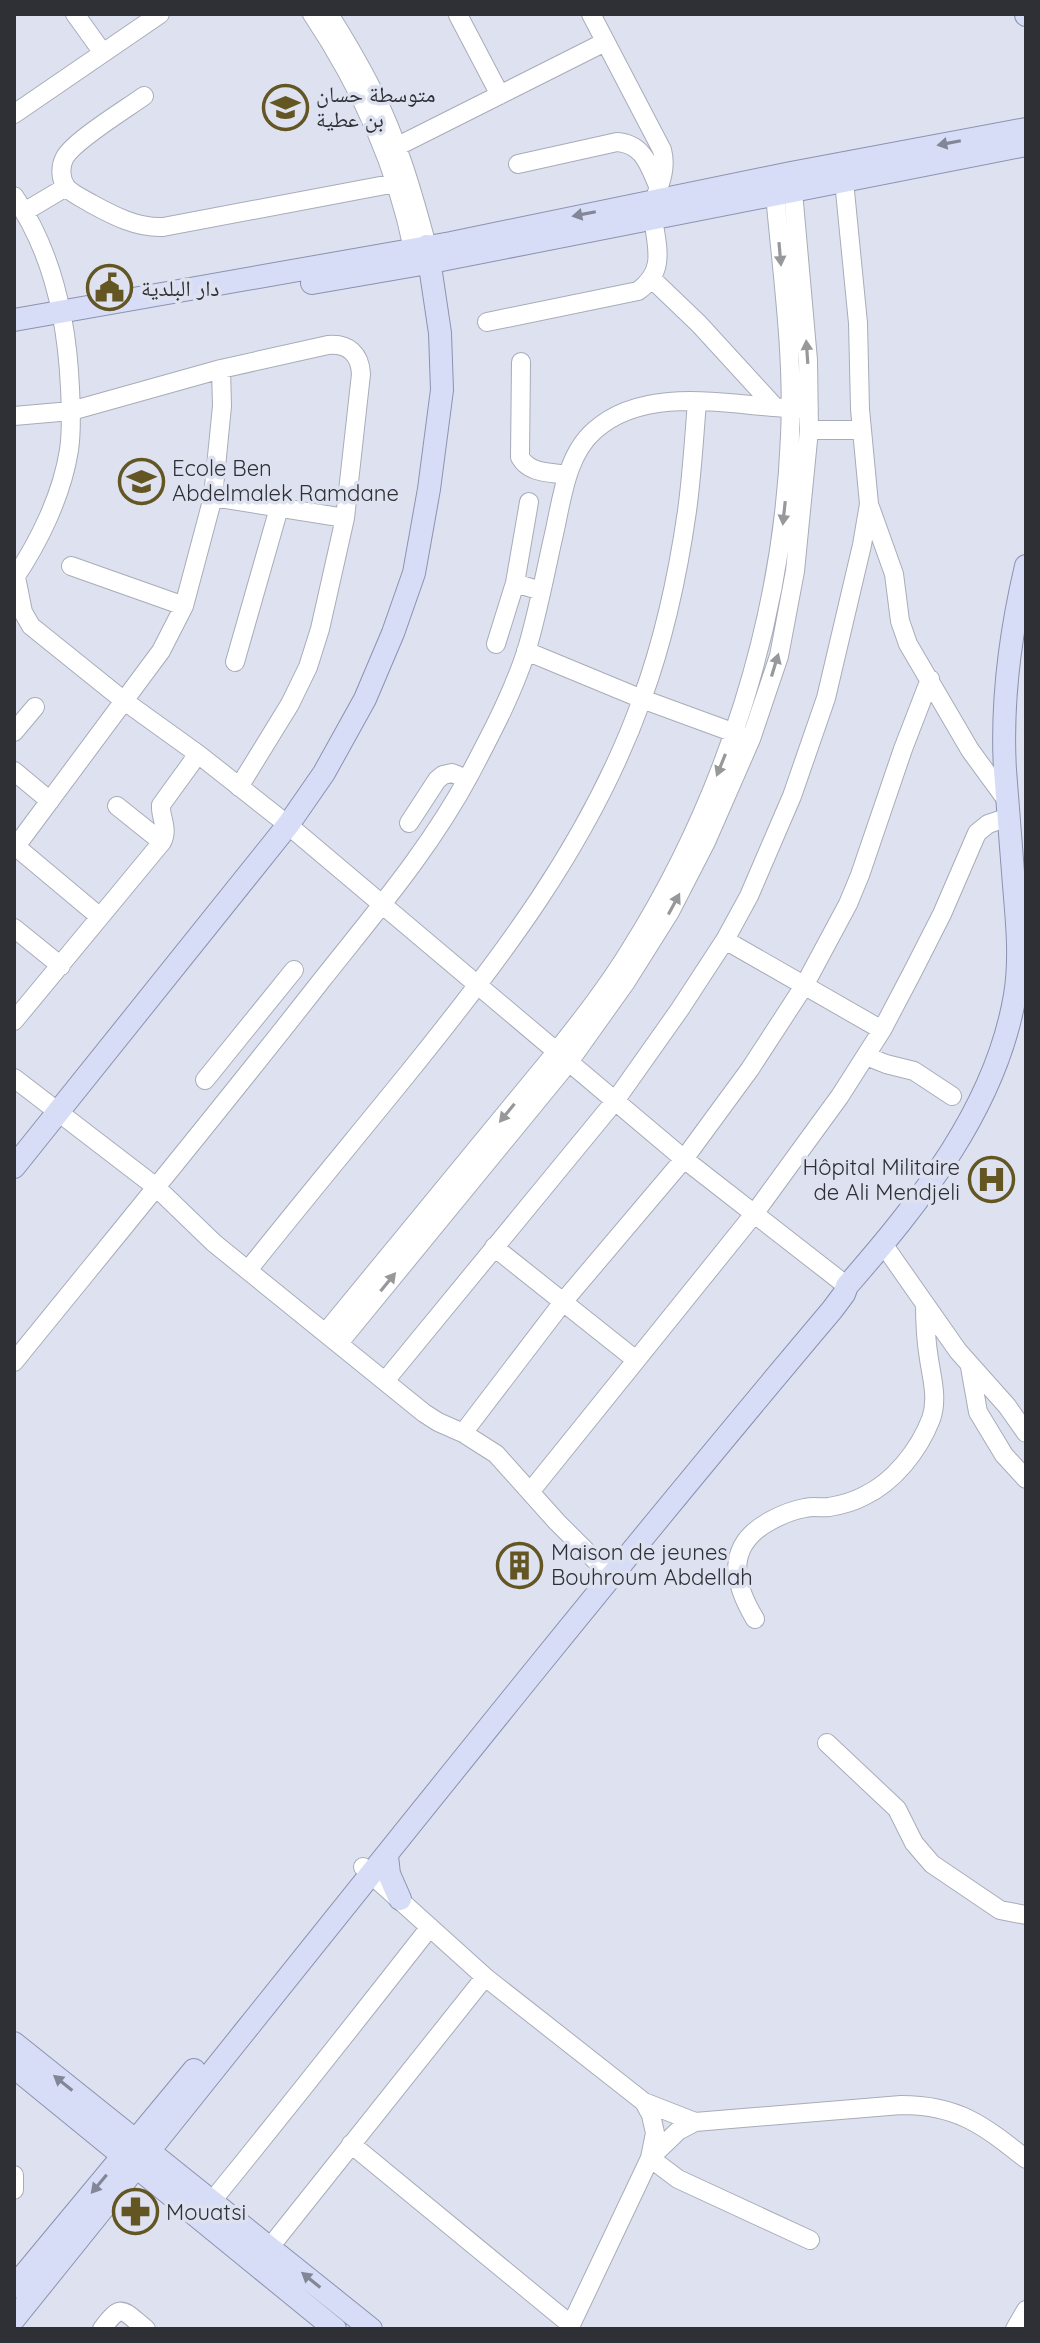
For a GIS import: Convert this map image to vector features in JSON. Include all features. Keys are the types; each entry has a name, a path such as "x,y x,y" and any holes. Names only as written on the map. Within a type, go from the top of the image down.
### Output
{"main road":[{"path":"14,320 63,318 422,256 655,202 783,183 1026,129"},
{"path":"783,183 844,181 1026,145"},
{"path":"14,1167 54,1108 283,822 367,668 404,563 417,486 427,398 422,256"},
{"path":"14,334 63,318"},
{"path":"14,2319 136,2154 368,1871 603,1568 826,1300 847,1286 883,1244 918,1201 952,1149 980,1098 1007,1030 1015,992 1018,951 1004,743 1005,685 1012,627 1026,566"},
{"path":"14,1147 54,1108"},
{"path":"368,1871 387,1856 696,1472 832,1310 847,1286"},
{"path":"387,1856 389,1874 400,1899"},
{"path":"14,2043 335,2329"},
{"path":"14,2067 136,2154 212,2201 371,2329"},
{"path":"14,2287 136,2154"}],"street":[{"path":"75,14 103,53"},
{"path":"14,114 160,14"},
{"path":"312,14 332,44 367,111 422,256"},
{"path":"329,14 374,91 396,147 422,256"},
{"path":"591,14 662,150 664,171 655,202"},
{"path":"458,15 500,95"},
{"path":"396,147 605,42"},
{"path":"144,96 74,147 65,156 61,176 66,187 109,213 138,224 154,227 396,183"},
{"path":"487,322 632,294 652,279 658,260 655,202 645,156 633,146 617,142 518,164"},
{"path":"530,1492 810,1140 882,1030 942,914 977,833 1009,810 908,644 902,629 894,574 869,504 862,430 858,323 844,181"},
{"path":"743,736 782,534 790,437 792,408 785,299 783,183"},
{"path":"66,187 19,204 50,267 63,318 71,411 69,449 61,481 48,515 15,578 23,612 22,624 198,754 283,822 684,1159 847,1286"},
{"path":"332,1337 562,1057 652,913 743,736 779,656 795,571 809,430 792,408 652,279"},
{"path":"14,416 71,411 221,369 328,345 337,344 353,350 358,357 361,374 345,518 320,629 308,667 290,704 239,787"},
{"path":"521,362 520,457 523,464 533,469 567,475"},
{"path":"100,917 15,847 161,651 184,606 213,497 222,406 221,369"},
{"path":"14,1362 100,1250 156,1187 276,1040 423,851 467,779 499,718 526,651 567,475 584,441 595,429 618,415 640,406 670,401 792,408"},
{"path":"248,1270 480,985 529,917 575,843 611,772 642,699 673,588 687,511 697,402"},
{"path":"809,430 862,430"},
{"path":"213,497 345,518"},
{"path":"496,644 515,583 529,502"},
{"path":"385,1381 615,1101 725,940 773,842 822,711 869,504"},
{"path":"235,662 279,508"},
{"path":"71,566 184,606"},
{"path":"515,583 541,591"},
{"path":"526,651 743,736"},
{"path":"463,1433 563,1302 684,1159 750,1069 804,986 860,875 930,679"},
{"path":"14,732 35,707"},
{"path":"14,1021 162,842 166,827 161,805 198,754"},
{"path":"14,771 50,801"},
{"path":"409,823 440,777 452,773 467,779"},
{"path":"117,806 162,842"},
{"path":"14,928 61,966"},
{"path":"725,940 882,1030"},
{"path":"205,1080 294,970"},
{"path":"253,1022 276,1040"},
{"path":"866,1056 914,1071 952,1096"},
{"path":"14,1078 156,1187 214,1243 424,1413 496,1454 603,1568"},
{"path":"883,1244 969,1364 1007,1406 1026,1433"},
{"path":"494,1247 636,1360"},
{"path":"755,1619 745,1602 737,1572 742,1545 753,1532 782,1515 805,1507 829,1507 866,1496 903,1467 931,1419 935,1400 925,1304"},
{"path":"969,1364 978,1412 1004,1455 1026,1479"},
{"path":"827,1743 897,1809 914,1843 932,1864 1000,1910 1026,1915"},
{"path":"368,1871 485,1977 644,2102 695,2122"},
{"path":"212,2201 325,2063 430,1927"},
{"path":"270,2247 485,1977"},
{"path":"351,2144 570,2327 650,2158 655,2133 644,2102"},
{"path":"650,2158 678,2131 695,2122 901,2105 931,2107 974,2120 1026,2159"},
{"path":"650,2158 678,2179 810,2240"},
{"path":"14,2175 14,2190"},
{"path":"1015,2329 1026,2310"},
{"path":"102,2329 118,2312 125,2313 146,2329"}],"place":[{"name":"متوسطة حسان بن عطية","path":"285,107"},
{"name":"دار البلدية","path":"110,288"},
{"name":"Ecole Ben Abdelmalek Ramdane","path":"141,481"},
{"name":"Hôpital Militaire de Ali Mendjeli","path":"991,1180"},
{"name":"Maison de jeunes Bouhroum Abdellah","path":"520,1565"},
{"name":"Mouatsi","path":"135,2212"}]}
